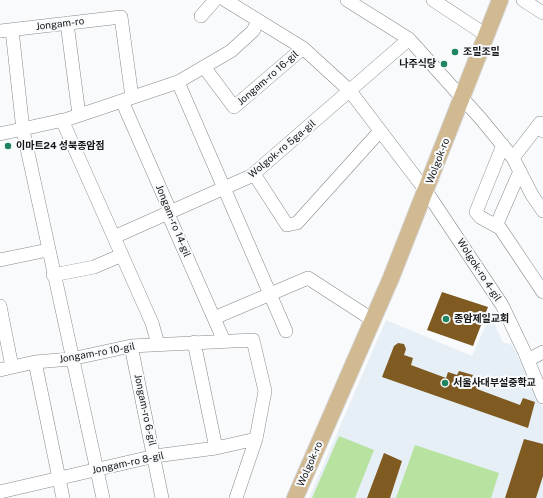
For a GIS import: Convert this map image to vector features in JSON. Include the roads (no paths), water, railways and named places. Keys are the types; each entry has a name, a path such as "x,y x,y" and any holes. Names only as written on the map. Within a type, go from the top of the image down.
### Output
{"main road":[{"name":"Wolgok-ro","path":"295,498 373,320 426,191 500,0"}],"street":[{"path":"201,16 215,0"},
{"name":"Jongam-ro 16-gil","path":"225,0 302,48 350,91 426,191"},
{"path":"347,0 409,39 503,145 513,158 532,195 543,211"},
{"path":"433,0 486,35"},
{"path":"523,0 543,13"},
{"name":"Jongam-ro","path":"6,31 120,17"},
{"name":"Jongam-ro 14-gil","path":"120,17 127,99 168,206 168,214 224,341"},
{"path":"0,134 62,120 178,82 231,51 253,31 258,21"},
{"path":"67,23 79,115"},
{"path":"6,31 23,130 53,275 103,498"},
{"name":"Wolgok-ro 5ga-gil","path":"114,237 224,190 254,174 409,39"},
{"name":"Jongam-ro 16-gil","path":"204,67 234,107 302,48"},
{"path":"178,82 286,331"},
{"path":"62,120 152,323 158,344"},
{"path":"513,158 540,123 543,131"},
{"path":"254,174 287,225 297,223 380,131"},
{"path":"503,145 476,212 480,217 500,228 543,292"},
{"path":"496,226 520,171"},
{"name":"Wolgok-ro 4-gil","path":"426,191 502,305 528,360 543,397"},
{"path":"0,260 48,250"},
{"path":"53,275 94,267 122,255"},
{"path":"214,318 308,278 373,320"},
{"path":"0,306 6,369"},
{"name":"Jongam-ro 10-gil","path":"6,369 35,362 71,359 131,346 253,340 265,391 256,439"},
{"path":"194,342 216,448"},
{"name":"Jongam-ro 6-gil","path":"131,346 162,498"},
{"path":"528,360 543,352"},
{"path":"35,362 63,498"},
{"path":"236,498 256,439"},
{"name":"Jongam-ro 8-gil","path":"0,492 154,456 216,448 256,439"}],"place":[{"name":"조밀조밀","path":"455,52"},
{"name":"나주식당","path":"444,64"},
{"name":"이마트24 성북종암점","path":"8,146"},
{"name":"종암제일교회","path":"446,319"},
{"name":"서울사대부설중학교","path":"445,383"}]}
